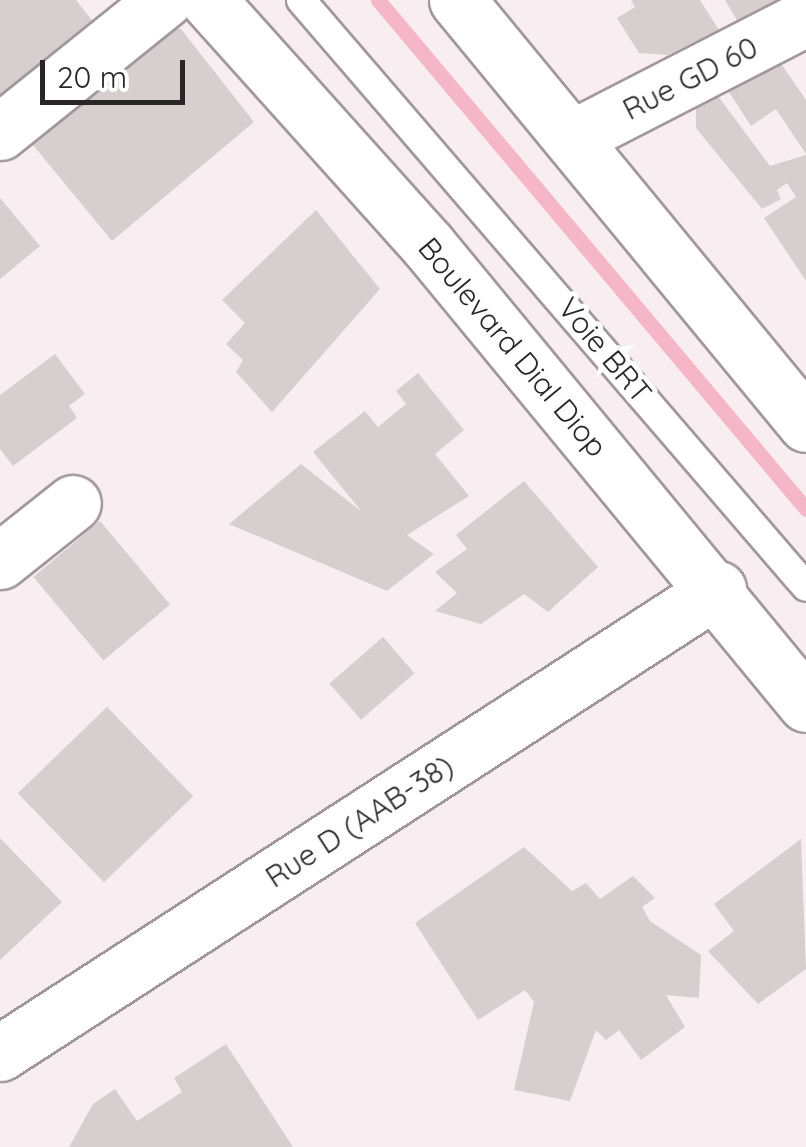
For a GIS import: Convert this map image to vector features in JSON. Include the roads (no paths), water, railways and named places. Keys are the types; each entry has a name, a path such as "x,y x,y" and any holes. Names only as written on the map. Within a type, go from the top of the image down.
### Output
{"street":[{"path":"0,132 164,0"},
{"name":"Boulevard Dial Diop","path":"208,0 427,244 718,589 806,704"},
{"path":"457,0 574,137 806,424"},
{"name":"Rue GD 60","path":"574,137 806,18"},
{"path":"0,561 73,502"},
{"name":"Rue D (AAB-38)","path":"0,1053 718,589"}],"lane":[{"name":"Voie BRT","path":"301,0 404,112 806,588"},
{"name":"Voie BRT","path":"322,0 404,112"}],"waterway":[{"path":"378,0 806,509"}]}
